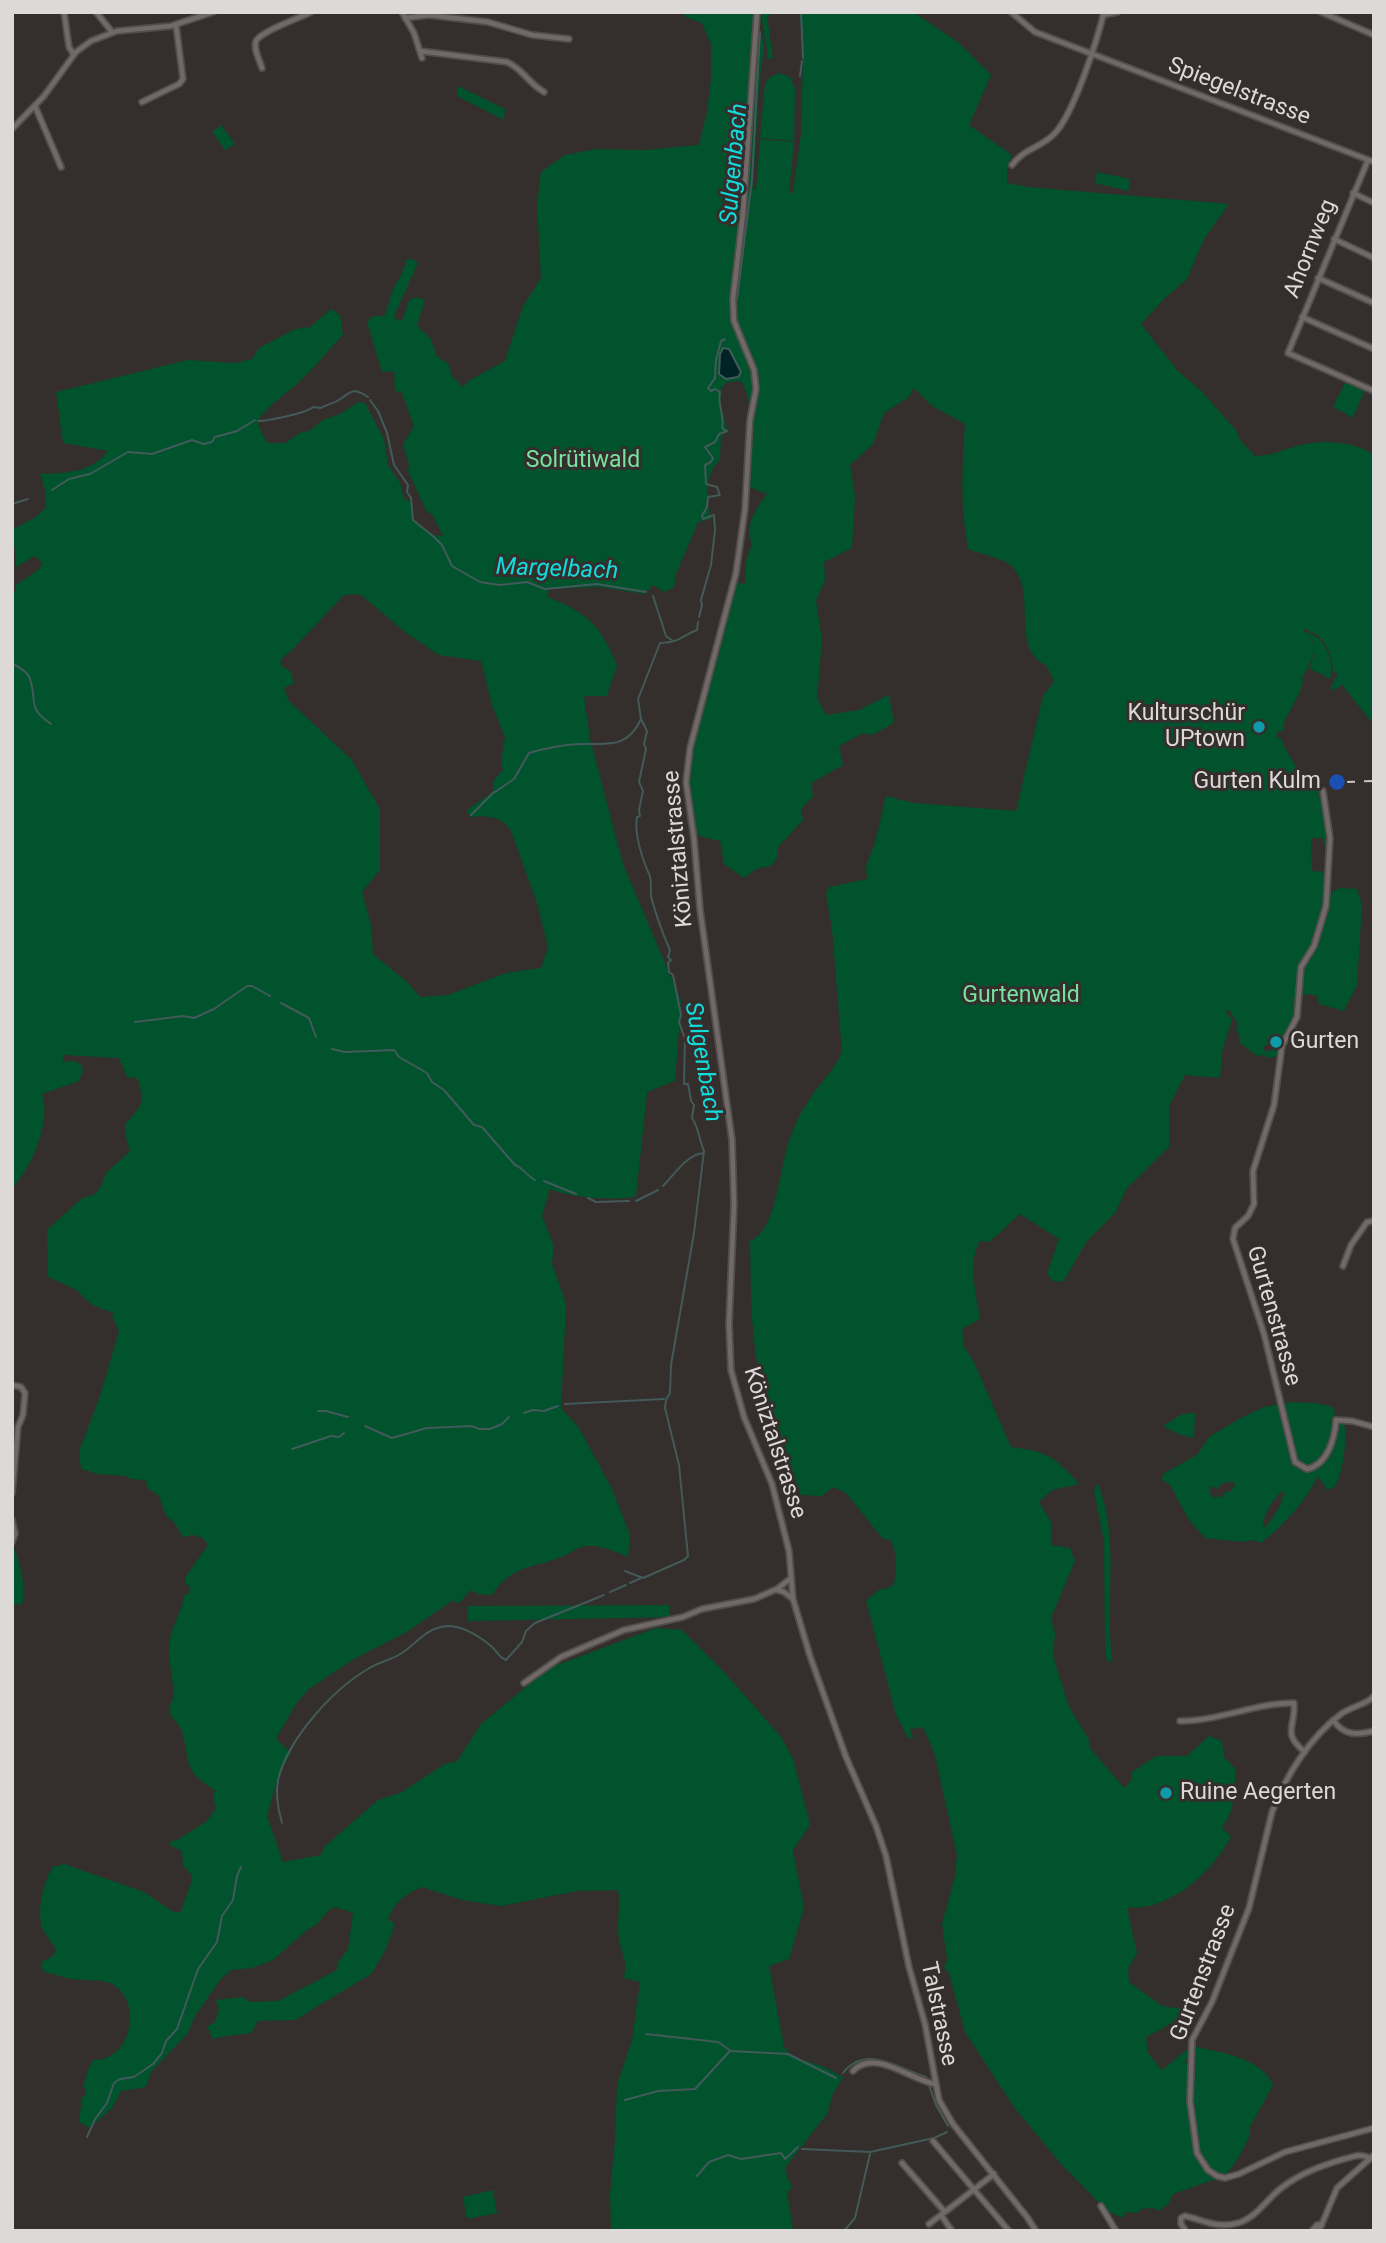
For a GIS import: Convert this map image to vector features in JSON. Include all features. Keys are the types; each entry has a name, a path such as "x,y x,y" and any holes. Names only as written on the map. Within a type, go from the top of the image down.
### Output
{"street":[{"path":"64,12 69,47 74,55"},
{"path":"96,12 112,32"},
{"path":"262,68 255,46 257,39 311,12"},
{"path":"402,12 422,58"},
{"name":"Köniztalstrasse","path":"757,12 743,213 733,299 734,321 754,370 756,389 750,420 747,486 736,573 690,748 686,782 700,909 732,1140 734,1204 729,1324 731,1370 747,1427 770,1477 789,1551 793,1599 827,1707 855,1781"},
{"name":"Spiegelstrasse","path":"1011,12 1035,32 1371,161"},
{"path":"1012,165 1021,155 1045,142 1063,123 1104,14 1117,12"},
{"path":"1321,12 1374,34"},
{"path":"12,129 35,106 74,55 91,41 112,32 176,25 211,13"},
{"path":"405,18 429,15 488,22 532,35 569,40"},
{"path":"142,102 179,84 183,79 176,25"},
{"path":"421,51 507,61 519,68 532,86 544,92"},
{"path":"35,106 61,167"},
{"name":"Ahornweg","path":"1371,161 1353,193 1289,353 1374,391"},
{"path":"1353,193 1374,203"},
{"path":"1334,239 1374,258"},
{"path":"1318,278 1374,303"},
{"path":"1302,317 1374,349"},
{"name":"Gurtenstrasse","path":"1323,792 1329,838 1326,906 1314,946 1301,967 1297,1017 1282,1046 1274,1105 1253,1168 1254,1204 1248,1216 1235,1228 1233,1239 1264,1334 1295,1462 1307,1469 1319,1464 1328,1451 1336,1420 1374,1427"},
{"path":"1343,1266 1353,1240 1367,1222 1374,1220"},
{"path":"12,1385 21,1387 25,1393 23,1415 18,1427 12,1493"},
{"path":"12,1520 15,1534 12,1542"},
{"path":"524,1684 561,1657 624,1630 754,1599 777,1590 791,1578"},
{"path":"777,1590 793,1599"},
{"name":"Gurtenstrasse","path":"1374,1696 1371,1700 1354,1706 1318,1733 1278,1797 1249,1908 1212,2002 1192,2040 1190,2101 1198,2153 1208,2170 1226,2178 1285,2152 1374,2128"},
{"path":"1180,1721 1214,1719 1263,1707 1294,1703 1290,1733 1305,1752"},
{"path":"1333,1720 1338,1727 1351,1734 1374,1731"},
{"name":"Talstrasse","path":"855,1781 876,1826 886,1856 909,1967 925,2024 931,2083 947,2116 1036,2231"},
{"path":"853,2071 862,2064 872,2062 931,2083"},
{"path":"933,2141 1009,2231"},
{"path":"1186,2231 1181,2224 1181,2218 1185,2216 1213,2225 1237,2224 1248,2220 1278,2190 1307,2171 1355,2156 1371,2157"},
{"path":"1319,2231 1337,2188 1371,2157"},
{"path":"902,2164 943,2214 952,2231"},
{"path":"929,2224 994,2174"},
{"path":"1101,2206 1116,2231"},
{"path":"1312,2231 1322,2224"}],"green space":[{"path":"681,12 755,12 756,35 762,36 764,47 753,190 756,190 760,139 794,142 789,193 793,193 801,134 803,57 800,12 913,12 958,42 991,75 969,125 1012,155 1007,169 1007,183 1229,204 1204,239 1187,279 1141,324 1177,370 1202,392 1255,456 1309,443 1331,442 1353,445 1373,454 1374,457 1374,725 1342,685 1330,689 1338,673 1333,672 1326,645 1317,635 1304,629 1312,642 1313,654 1303,677 1299,675 1303,679 1302,686 1286,718 1283,731 1278,731 1276,737 1281,738 1297,767 1319,790 1318,797 1322,795 1328,837 1328,848 1325,848 1323,838 1311,838 1312,871 1327,872 1320,922 1313,944 1304,958 1298,1009 1284,1036 1263,1047 1265,1052 1281,1042 1278,1056 1257,1056 1239,1042 1240,1036 1236,1030 1238,1024 1230,1011 1225,1010 1232,1020 1222,1051 1220,1078 1185,1075 1169,1106 1169,1147 1127,1188 1115,1213 1087,1241 1063,1282 1053,1281 1047,1274 1059,1239 1020,1214 989,1242 980,1241 973,1268 980,1319 962,1329 964,1347 973,1360 1011,1447 1050,1457 1064,1467 1079,1484 1052,1490 1039,1502 1051,1522 1051,1545 1070,1548 1075,1561 1051,1618 1055,1633 1053,1656 1069,1707 1089,1740 1090,1748 1124,1788 1131,1781 1132,1772 1156,1756 1187,1756 1209,1736 1222,1741 1224,1757 1235,1768 1234,1799 1230,1814 1222,1827 1231,1837 1216,1860 1197,1880 1174,1896 1149,1906 1127,1908 1137,1953 1128,1969 1129,1982 1162,2006 1184,2009 1172,2022 1146,2037 1148,2053 1162,2070 1189,2048 1189,2056 1184,2062 1189,2064 1192,2046 1249,2062 1259,2068 1273,2085 1250,2127 1250,2136 1225,2176 1173,2194 1169,2203 1159,2211 1153,2208 1141,2209 1137,2213 1126,2212 1123,2218 1107,2211 1061,2164 1014,2107 965,2032 949,1973 944,1968 947,1959 942,1924 955,1876 957,1855 935,1755 924,1729 919,1727 910,1730 913,1738 908,1738 896,1715 866,1600 879,1590 893,1586 896,1557 893,1545 891,1540 883,1539 846,1493 833,1487 822,1496 801,1495 772,1419 756,1355 750,1241 766,1226 776,1198 788,1144 797,1121 842,1051 832,929 826,894 829,887 867,879 866,866 875,843 886,796 914,803 1016,811 1043,696 1054,682 1047,666 1035,657 1029,645 1023,588 1018,575 1009,564 968,549 963,502 965,424 932,406 914,388 909,397 884,413 873,444 850,465 855,496 852,548 824,562 825,580 816,601 822,639 817,698 826,715 859,710 889,695 894,723 872,735 863,733 839,746 843,765 811,783 813,796 801,809 803,820 778,847 778,857 771,866 756,869 744,878 724,864 720,841 699,836 695,828 689,810 687,790 692,738 713,666 727,603 733,582 745,584 746,561 752,544 750,524 767,494 747,486 750,415 746,389 741,381 727,382 722,387 720,402 728,432 721,435 720,460 711,472 709,480 707,496 711,519 698,522 676,574 674,587 665,592 653,585 644,594 600,587 549,589 547,597 573,608 591,622 605,640 617,665 607,696 584,696 590,739 623,864 681,1001 675,1081 647,1092 636,1196 618,1199 593,1198 550,1189 542,1216 554,1247 552,1263 566,1304 561,1408 579,1428 612,1489 630,1535 628,1557 599,1547 581,1547 516,1572 499,1585 492,1595 478,1594 471,1590 459,1603 452,1601 405,1633 354,1659 309,1689 296,1704 276,1739 291,1753 278,1777 267,1816 283,1862 321,1855 324,1847 378,1800 402,1792 445,1764 457,1761 481,1724 549,1668 656,1628 682,1630 725,1673 781,1737 793,1758 810,1825 793,1850 804,1908 789,1959 769,1966 784,2047 793,2057 822,2066 843,2077 833,2094 827,2114 785,2171 792,2188 787,2192 793,2231 611,2231 610,2195 617,2085 632,2040 640,1982 624,1978 625,1962 618,1934 618,1890 577,1891 501,1906 462,1900 422,1887 411,1892 394,1907 388,1919 395,1924 384,1953 371,1974 295,2020 258,2021 251,2033 213,2039 207,2027 215,2022 219,2009 216,2000 243,1997 250,2002 278,2001 337,1970 338,1962 348,1949 353,1913 335,1907 273,1960 252,1968 231,1970 220,1980 195,2016 188,2033 151,2072 146,2087 121,2091 112,2108 90,2128 79,2122 88,2070 93,2060 106,2058 116,2052 124,2042 129,2030 128,2005 123,1994 110,1983 71,1979 45,1972 41,1967 43,1961 53,1956 56,1949 43,1930 40,1915 44,1888 53,1867 64,1864 144,1892 172,1911 180,1913 192,1875 183,1866 182,1851 171,1846 169,1841 175,1841 206,1822 216,1809 213,1799 215,1790 191,1769 180,1727 169,1711 174,1694 169,1654 171,1634 184,1595 189,1594 190,1586 185,1584 186,1576 208,1545 203,1538 194,1535 183,1537 173,1521 166,1516 159,1496 147,1488 146,1480 81,1469 79,1451 99,1399 119,1331 112,1316 114,1313 92,1305 75,1289 48,1277 47,1230 81,1199 95,1194 106,1173 130,1151 125,1124 139,1108 142,1099 137,1078 127,1077 119,1058 64,1055 63,1062 81,1064 83,1071 79,1081 42,1094 44,1117 38,1144 26,1169 12,1188 12,602 16,585 38,570 43,563 35,556 16,567 13,529 36,517 46,507 40,474 86,468 108,451 63,443 56,392 188,360 236,363 252,359 259,348 295,329 310,327 331,309 340,315 343,335 303,378 260,417 257,422 267,443 285,443 358,402 365,403 384,439 388,465 400,483 404,499 411,502 412,518 432,535 443,536 432,514 427,512 408,471 409,464 403,445 414,426 401,391 395,392 394,371 382,372 367,322 373,316 384,316 406,260 413,259 418,263 394,316 398,321 403,319 409,300 416,297 425,300 417,326 431,339 436,355 449,365 451,375 463,387 468,381 505,361 523,306 541,278 537,205 541,172 565,155 596,149 645,150 699,145 707,112 711,45 702,23 686,17","holes":["720,353 740,374 740,376 720,374","360,594 406,633 439,655 481,661 492,705 505,737 501,762 503,770 494,780 494,791 467,810 470,817 493,818 503,822 511,831 537,903 548,947 541,968 506,973 448,995 420,997 406,981 373,954 371,925 362,892 380,870 380,809 351,759 288,700 284,688 294,683 291,672 282,666 280,660 344,595"]},
{"path":"762,12 771,12 771,15 767,16 773,59 768,58"},
{"path":"779,73 790,77 795,88 794,141 760,138 765,83"},
{"path":"458,86 505,109 504,120 457,96"},
{"path":"221,125 235,144 225,150 212,132"},
{"path":"1097,172 1130,179 1129,191 1095,183"},
{"path":"1346,381 1365,389 1353,418 1333,407"},
{"path":"1304,631 1318,638 1327,650 1331,664 1330,679 1324,676 1325,671 1323,675 1310,669 1313,644"},
{"path":"1340,888 1357,889 1362,905 1357,985 1344,1011 1319,1004 1317,996 1302,996 1304,968 1315,947 1329,893"},
{"path":"1291,1402 1334,1407 1335,1420 1344,1421 1345,1438 1343,1463 1335,1487 1327,1490 1318,1476 1293,1512 1261,1543 1254,1540 1243,1542 1205,1538 1189,1520 1170,1485 1162,1480 1163,1474 1197,1455 1209,1437 1264,1407","holes":["1225,1482 1233,1482 1235,1485 1231,1491 1224,1493 1223,1498 1215,1498 1210,1494 1209,1485 1216,1489","1282,1491 1285,1494 1263,1529 1268,1509"]},
{"path":"1195,1413 1194,1438 1163,1426 1182,1414"},
{"path":"1098,1484 1105,1505 1110,1549 1110,1663 1105,1651 1104,1542 1094,1492"},
{"path":"12,1544 23,1583 24,1598 22,1604 12,1605"},
{"path":"669,1605 669,1617 468,1621 467,1606"},
{"path":"493,2190 497,2213 467,2219 463,2197"}],"water":[{"path":"723,348 729,349 741,372 738,377 726,379 719,374"}],"waterway":[{"path":"801,12 803,58"},
{"name":"Sulgenbach","path":"737,299 752,180 760,32"},
{"path":"800,76 802,61"},
{"name":"Sulgenbach","path":"699,617 711,565 715,530 714,515 703,519 702,516 708,497 720,495 717,487 706,484 705,465 713,458 705,447 715,442 719,434 727,431 722,428 720,392 708,388 715,378 716,360 721,341 725,339"},
{"name":"Margelbach","path":"258,421 296,414 313,407 321,408 354,391 368,397"},
{"name":"Margelbach","path":"370,400 387,433 394,465 408,485 413,520 442,545 452,566 480,582 500,585 527,582 545,589 597,584 646,592"},
{"name":"Margelbach","path":"52,490 69,479 90,474 128,452 152,454 192,440 204,444 212,442 215,437 237,431 255,420"},
{"name":"Margelbach","path":"12,504 28,499"},
{"name":"Margelbach","path":"653,596 666,636 673,641"},
{"name":"Sulgenbach","path":"625,1571 643,1578 688,1556 679,1465 665,1408 670,1393 671,1365 694,1233 704,1151 692,1118 694,1105 688,1084 684,1084 685,1039 679,1022 681,1015 673,975 669,972 670,950 652,900 650,877 639,846 636,823 637,817 640,816 643,791 639,782 647,731 641,719 638,699 660,643 677,640 697,630 698,622"},
{"path":"12,663 29,676 35,708 51,724"},
{"path":"495,792 514,779 529,753 566,745 615,743 629,736 641,719"},
{"path":"471,815 494,792"},
{"path":"135,1022 183,1016 194,1018 214,1009 247,986 270,996"},
{"path":"281,1003 309,1018 316,1037"},
{"path":"332,1049 345,1052 394,1050 399,1057 427,1073 432,1082 444,1090 474,1125 482,1127 515,1165 535,1180"},
{"path":"663,1186 686,1161 704,1153"},
{"path":"544,1181 576,1194"},
{"path":"636,1201 658,1190"},
{"path":"588,1198 596,1202 629,1201"},
{"path":"565,1404 664,1399"},
{"path":"524,1413 558,1406"},
{"path":"318,1411 348,1417"},
{"path":"365,1426 392,1438 427,1428 472,1426 490,1429 502,1424 509,1417"},
{"path":"292,1449 331,1436 339,1437 344,1433"},
{"path":"630,1583 641,1578"},
{"path":"610,1592 626,1585"},
{"path":"282,1823 277,1802 277,1786 283,1764 313,1717 354,1678 402,1653 428,1633 447,1626 476,1635 506,1660 522,1642 526,1631 535,1623 604,1595"},
{"path":"87,2137 95,2119 107,2103 114,2083 120,2079 134,2077 153,2064 162,2053 166,2041 177,2029 198,1969 217,1942 222,1916 233,1900 241,1867"},
{"path":"646,2034 718,2042 731,2051 788,2054 836,2078"},
{"path":"625,2100 658,2091 695,2089 729,2052"},
{"path":"843,2073 852,2064 872,2059 926,2077 936,2105 948,2126"},
{"path":"802,2149 870,2152 934,2138 947,2132"},
{"path":"697,2176 709,2162 728,2155 741,2159 781,2153 785,2159 798,2147"},
{"path":"844,2231 855,2218 870,2154"}],"railway":[{"path":"1346,782 1374,781"}],"place":[{"name":"Kulturschür UPtown","path":"1259,727"},
{"name":"Gurten Kulm","path":"1337,782"},
{"name":"Gurten","path":"1276,1042"},
{"name":"Ruine Aegerten","path":"1166,1793"}],"park label":[{"name":"Solrütiwald","path":"583,461"},
{"name":"Gurtenwald","path":"1021,996"}]}
